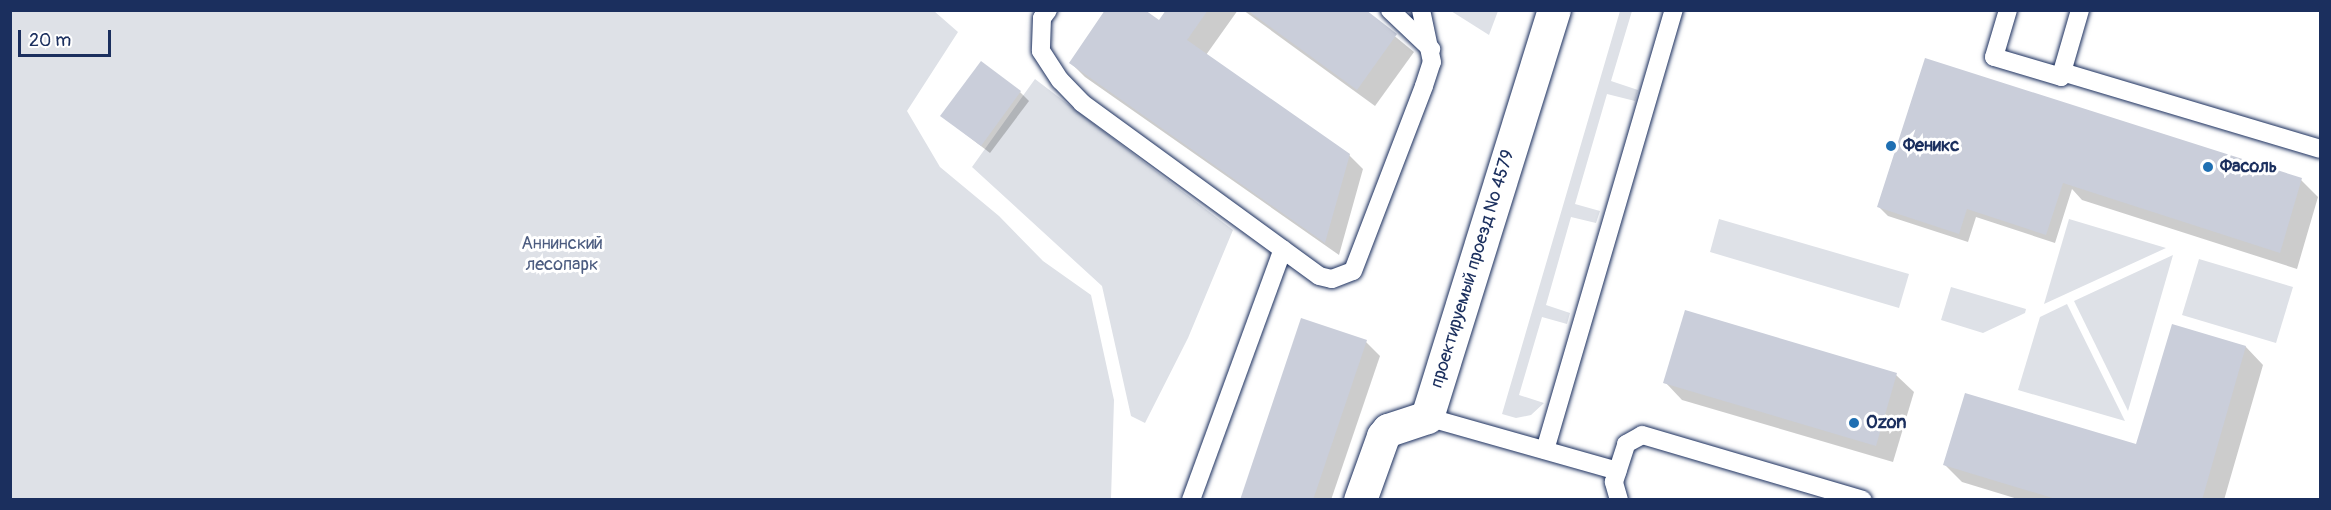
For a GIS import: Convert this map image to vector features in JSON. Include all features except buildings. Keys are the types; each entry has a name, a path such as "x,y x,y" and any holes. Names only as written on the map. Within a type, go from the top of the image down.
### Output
{"street":[{"name":"проектируемый проезд № 4579","path":"1427,417 1554,10"},
{"path":"1360,500 1383,436 1388,430 1427,417"}],"lane":[{"path":"1048,10 1042,18 1041,51 1059,80 1082,103 1319,276 1332,279 1353,270 1432,62 1421,10"},
{"path":"1390,10 1431,49"},
{"path":"1545,450 1674,10"},
{"path":"2008,10 1994,57 2061,77 2080,10"},
{"path":"2062,72 2320,149"},
{"path":"1191,500 1282,249"},
{"path":"1427,417 1618,471"},
{"path":"1619,500 1614,482 1626,444 1642,435 1863,500"}],"green space":[{"name":"Аннинский лесопарк","path":"10,11 934,11 958,32 907,111 940,167 999,216 1043,261 1091,295 1114,400 1111,499 11,499"},
{"path":"1451,11 1498,11 1489,35"},
{"path":"1620,11 1632,11 1611,81 1638,90 1635,101 1607,94 1575,204 1600,211 1596,223 1571,217 1546,305 1570,313 1567,324 1542,317 1519,395 1544,403 1531,415 1516,418 1502,414"},
{"path":"1035,79 1233,230 1188,338 1145,423 1131,416 1102,286 972,167"},
{"path":"1719,219 1909,274 1899,308 1710,252"},
{"path":"2069,219 2166,248 2044,304"},
{"path":"2173,255 2128,411 2074,301"},
{"path":"2199,259 2293,287 2276,343 2182,315"},
{"path":"1951,287 2026,309 2025,313 1983,333 1941,320"},
{"path":"2067,304 2125,421 2018,390 2040,317"}],"place":[{"name":"Феникс","path":"1891,146"},
{"name":"Фасоль","path":"2208,167"},
{"name":"Ozon","path":"1854,423"}]}
